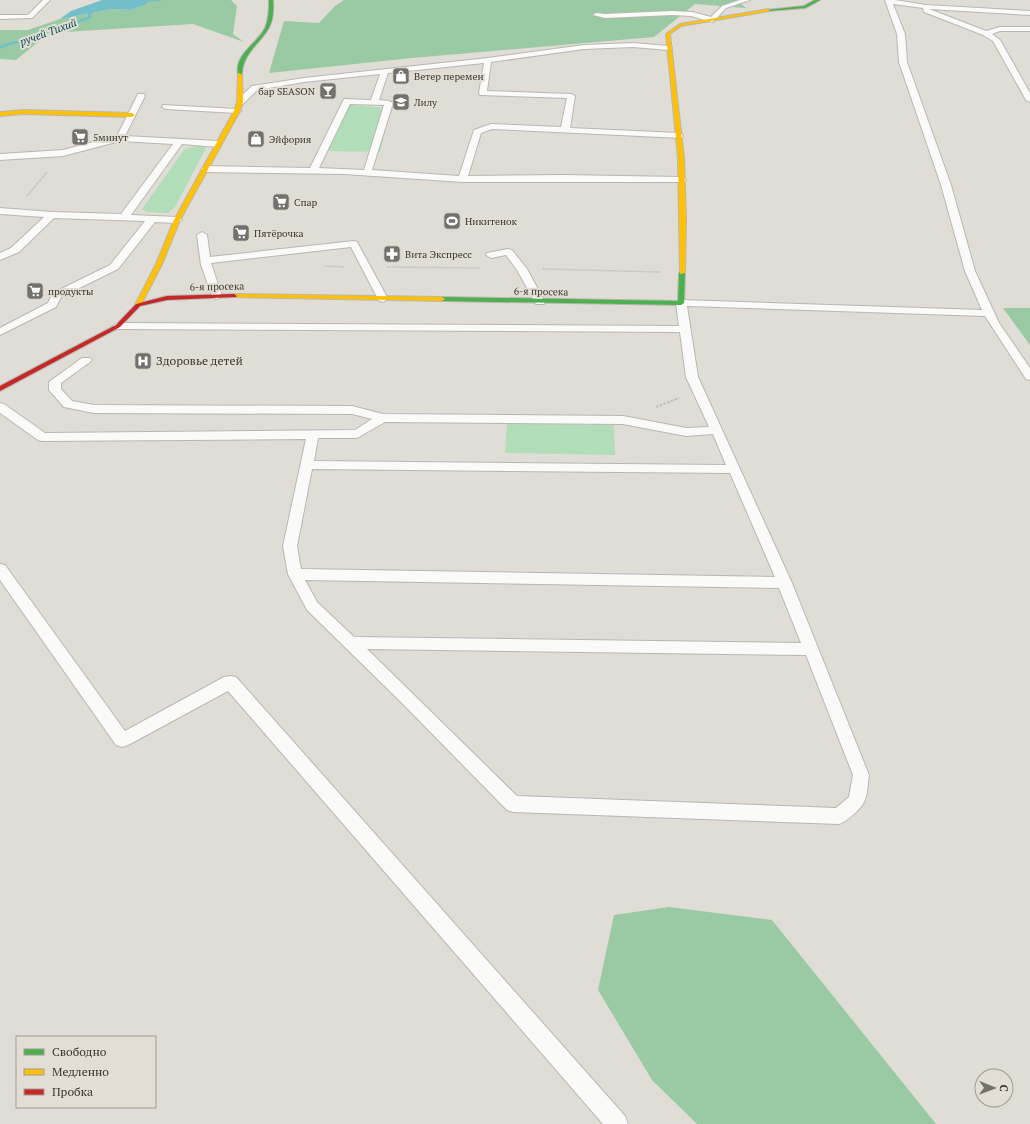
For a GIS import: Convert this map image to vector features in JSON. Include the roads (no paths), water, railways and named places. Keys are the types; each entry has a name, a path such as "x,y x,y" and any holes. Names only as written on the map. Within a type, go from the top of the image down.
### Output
{"street":[{"path":"0,389 118,326 138,305 159,264 177,220 238,106 241,82 240,67 250,46 265,30 272,11 271,0"},
{"path":"681,303 683,273 682,180 679,136 668,48 668,34 680,25 760,11 805,7 818,0"},
{"path":"0,114 24,112 132,115"},
{"name":"6-я просека","path":"138,305 167,298 217,296 681,303"}],"lane":[{"path":"0,17 30,17 47,0"},
{"path":"596,15 605,16 672,13 692,14 712,20 724,7 747,0"},
{"path":"888,1 926,7 1030,13"},
{"path":"888,1 901,34 904,62 946,185 970,271 994,323 1030,376"},
{"path":"926,7 926,10 986,33 996,40 1030,100"},
{"path":"986,33 1000,29 1030,29"},
{"path":"166,107 238,106 255,88 304,80 488,60 584,47 633,45 668,48"},
{"path":"488,60 483,93 570,96 565,130"},
{"path":"374,102 385,72"},
{"path":"120,138 141,96"},
{"path":"313,171 346,101 389,103 367,173"},
{"path":"463,179 477,132 490,126 679,136"},
{"path":"0,157 63,153 120,138 218,144"},
{"path":"124,217 179,142"},
{"path":"205,169 367,173 463,179 562,178 682,180"},
{"path":"0,211 52,215 177,220"},
{"path":"0,257 15,250 52,215"},
{"path":"0,332 52,305 57,295 114,267 152,219"},
{"path":"202,235 206,260 217,296"},
{"path":"206,260 354,244 382,299"},
{"path":"491,255 508,252 522,269 540,302"},
{"path":"312,434 290,546 295,574 312,606 406,696 513,804 839,816 857,801 861,775 785,583 692,377 681,303 989,313"},
{"path":"118,326 685,329"},
{"path":"86,360 55,382 55,390 68,404 94,409 352,410 383,418 623,420 686,432 717,430"},
{"path":"0,407 42,437 357,434 383,418"},
{"path":"306,465 734,469"},
{"path":"0,569 122,740 230,682 617,1124"},
{"path":"295,574 785,583"},
{"path":"350,642 812,649"}],"water":[{"path":"102,0 148,0 147,4 131,10 112,9 60,19 71,11"}],"waterway":[{"name":"ручей Тихий","path":"137,2 163,0"},
{"name":"ручей Тихий","path":"0,48 11,43 27,41 38,34 88,18 90,17 89,14 96,10"}],"place":[{"name":"Ветер перемен","path":"401,76"},
{"name":"бар SEASON","path":"328,91"},
{"name":"Лилу","path":"401,102"},
{"name":"5минут","path":"80,137"},
{"name":"Эйфория","path":"256,139"},
{"name":"Спар","path":"281,202"},
{"name":"Никитенок","path":"452,221"},
{"name":"Пятёрочка","path":"241,233"},
{"name":"Вита Экспресс","path":"392,254"},
{"name":"продукты","path":"35,291"},
{"name":"Здоровье детей","path":"143,361"}]}
